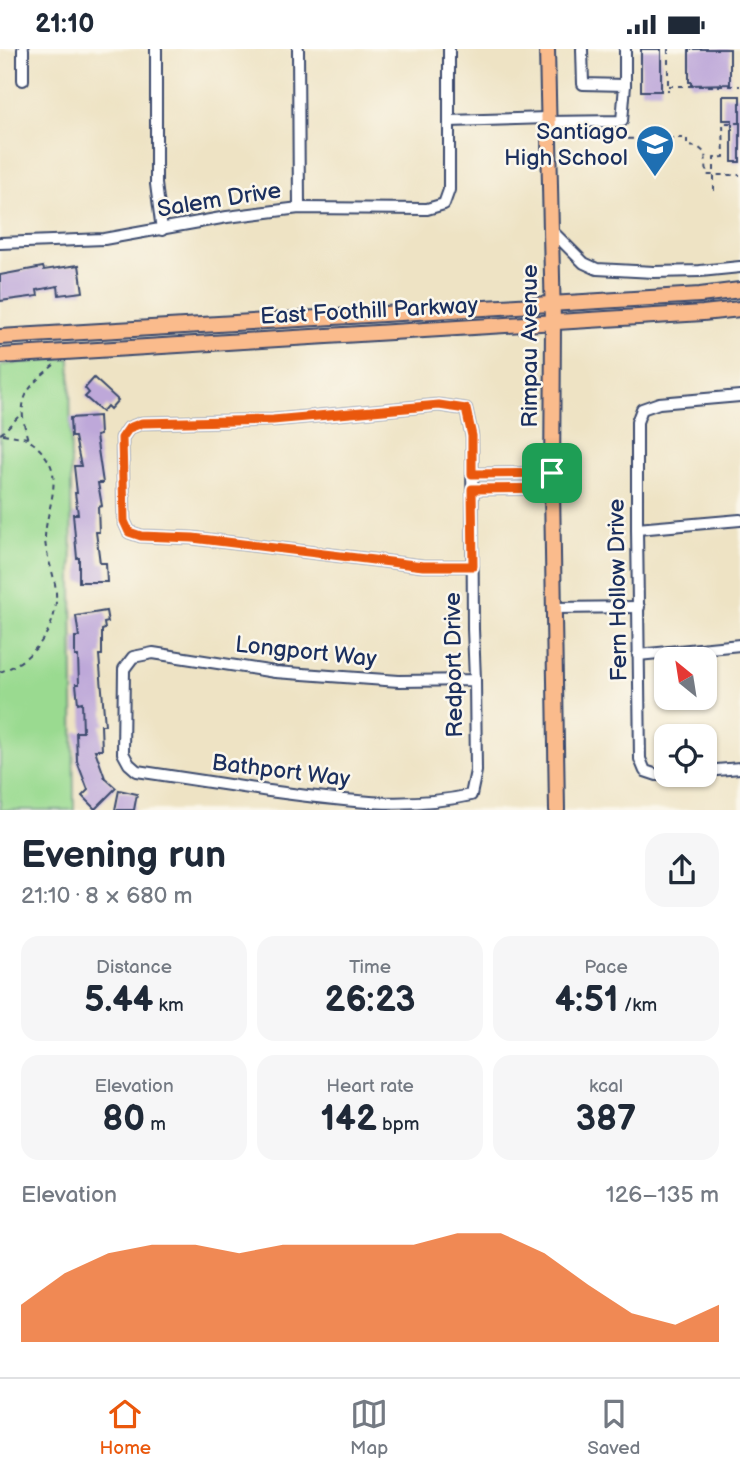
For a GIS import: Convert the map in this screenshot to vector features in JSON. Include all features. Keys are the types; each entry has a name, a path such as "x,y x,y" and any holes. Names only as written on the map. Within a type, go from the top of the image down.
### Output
{"main road":[{"name":"Rimpau Avenue","path":"547,49 553,322 552,481 557,810"},
{"name":"East Foothill Parkway","path":"0,337 700,295 740,290"},
{"name":"East Foothill Parkway","path":"0,356 740,309"}],"street":[{"path":"23,49 23,80"},
{"path":"156,49 156,184 162,230"},
{"path":"298,49 299,208"},
{"path":"449,49 449,121 622,121 625,49"},
{"path":"582,51 583,84 625,85"},
{"name":"Salem Drive","path":"0,243 104,239 227,217 299,208 427,209 444,204 449,190 449,121"},
{"path":"550,229 584,263 597,269 654,272 740,267"},
{"name":"Fern Hollow Drive","path":"654,774 645,771 640,759 637,422 642,409 659,403 740,395"},
{"name":"Redport Drive","path":"471,795 476,771 472,436 466,409 439,405 273,420 142,423 129,428 122,438 124,521 129,532 141,536 193,538 423,566 473,566"},
{"path":"472,474 506,474 552,481"},
{"path":"506,474 507,489"},
{"path":"472,489 507,489 552,481"},
{"path":"637,529 740,520"},
{"path":"555,608 639,607"},
{"path":"638,655 740,645"},
{"name":"Longport Way","path":"129,764 123,753 124,669 133,657 153,653 275,672 399,681 475,680"},
{"name":"Bathport Way","path":"129,764 137,771 313,803 449,800 471,795"},
{"path":"717,770 740,768"}],"path":[{"path":"668,49 668,91"},
{"path":"668,86 740,86"},
{"path":"714,191 714,158 724,157 723,123 740,123"},
{"path":"608,139 687,138 687,146 694,146 705,153 707,176 740,175"},
{"path":"28,438 22,413 23,402 32,384 54,365"},
{"path":"1,433 22,413"},
{"path":"0,672 29,656 42,642 51,624 55,602 55,587 45,540 53,496 52,469 42,451 28,438 1,433"}],"green space":[{"path":"70,358 74,810 0,810 0,365"}],"building":[{"path":"641,49 661,49 661,91 641,91"},
{"path":"689,49 730,49 730,84 691,85"},
{"path":"723,96 740,96 740,162 732,162 732,120 723,120"},
{"path":"79,265 83,292 59,295 58,286 37,290 38,296 0,301 0,275 43,267 44,270"},
{"path":"94,378 118,400 110,409 107,406 102,412 85,397 89,393 85,388"},
{"path":"99,416 100,435 96,436 103,483 98,483 102,506 98,507 99,532 96,532 100,563 106,563 107,582 79,582 79,558 73,514 78,514 74,466 81,466 75,437 71,437 70,418"},
{"path":"106,611 108,622 104,623 105,629 102,630 102,655 99,655 105,725 101,725 102,750 95,750 105,778 116,788 95,809 82,796 88,790 77,761 76,732 83,732 82,702 78,703 76,684 79,684 75,637 79,637 76,616"},
{"path":"119,790 137,794 134,810 115,810"}],"place":[{"name":"Santiago High School","path":"655,178"}],"route":[{"path":"439,405 466,409 472,436 472,474 552,473 552,488 472,489 473,566 423,566 193,538 141,536 129,532 124,521 122,438 129,428 142,423 273,420 439,405"}]}
